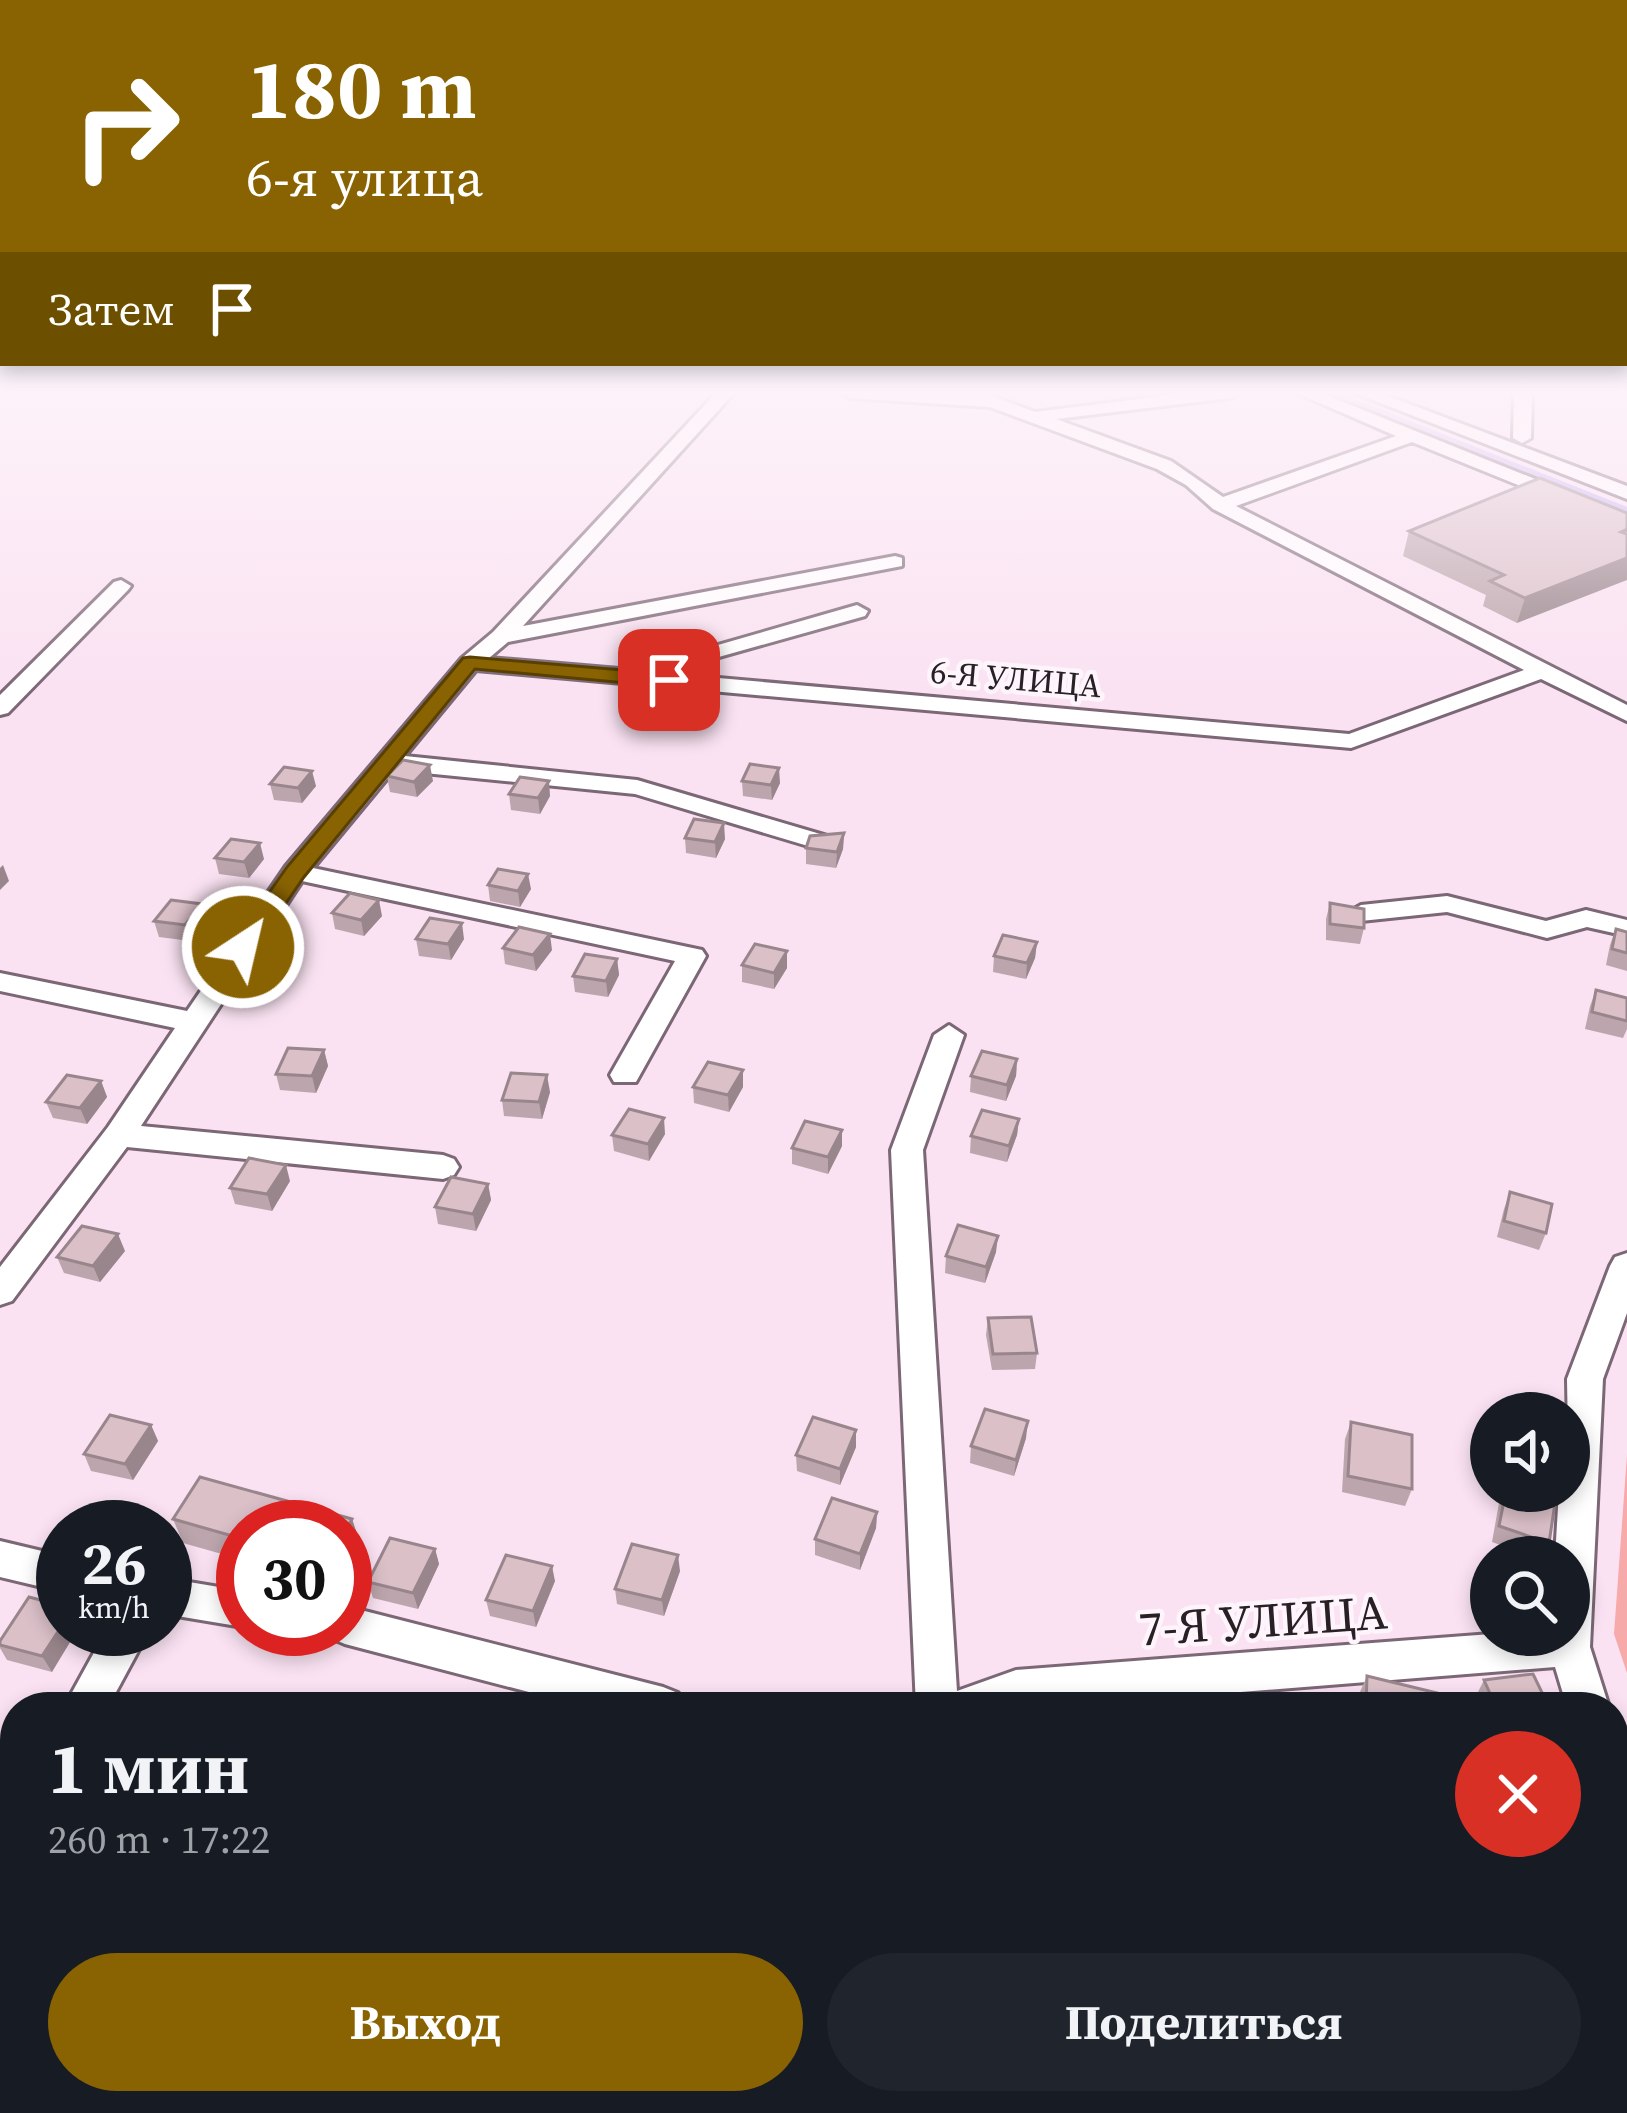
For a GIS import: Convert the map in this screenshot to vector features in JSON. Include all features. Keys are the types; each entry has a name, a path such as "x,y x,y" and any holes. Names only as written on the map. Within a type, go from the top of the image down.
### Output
{"street":[{"path":"0,1292 119,1135 295,872 470,663 500,637 634,492"},
{"path":"1205,492 1220,505 1627,714"},
{"path":"1220,505 1257,492"},
{"path":"1550,492 1627,523"},
{"path":"500,637 896,562"},
{"path":"0,708 121,586"},
{"path":"624,676 857,611"},
{"name":"6-Я УЛИЦА","path":"470,663 1352,741 1544,670"},
{"path":"383,762 637,787 818,841"},
{"path":"295,872 692,956 625,1076"},
{"path":"1361,913 1447,904 1546,930 1586,918 1627,928"},
{"path":"0,982 192,1022"},
{"path":"936,1692 907,1150 949,1035"},
{"path":"119,1135 442,1167"},
{"path":"1576,1536 1585,1379 1627,1266"},
{"path":"0,1559 36,1568"},
{"path":"372,1632 605,1692"},
{"name":"7-Я УЛИЦА","path":"1010,1692 1470,1655"},
{"path":"93,1692 114,1656"},
{"path":"1572,1656 1583,1692"}],"shaded area":[{"path":"1627,1455 1627,1673 1614,1634"}],"building":[{"path":"1506,492 1574,492 1627,513 1627,529 1621,532 1627,534 1627,558 1525,598 1490,581 1504,575 1409,531"},
{"path":"403,760 430,765 414,782 387,776"},
{"path":"750,764 779,768 771,785 742,781"},
{"path":"284,767 312,771 298,788 270,784"},
{"path":"520,777 549,781 538,798 509,794"},
{"path":"694,819 724,823 715,842 685,838"},
{"path":"844,833 837,852 806,848 810,836"},
{"path":"231,839 260,843 244,862 215,858"},
{"path":"498,869 528,874 518,891 488,885"},
{"path":"350,893 379,900 361,920 332,913"},
{"path":"171,900 202,904 185,925 154,921"},
{"path":"1330,903 1364,909 1364,928 1330,924"},
{"path":"430,918 462,923 448,944 416,939"},
{"path":"519,927 550,934 533,955 503,948"},
{"path":"1616,929 1627,932 1627,953 1612,949"},
{"path":"1003,935 1037,942 1027,963 994,956"},
{"path":"755,944 787,951 774,973 742,965"},
{"path":"585,954 617,959 606,981 573,976"},
{"path":"1596,990 1627,998 1627,1021 1592,1012"},
{"path":"288,1048 324,1050 312,1076 276,1074"},
{"path":"982,1051 1017,1059 1007,1085 971,1076"},
{"path":"708,1062 743,1070 728,1095 693,1087"},
{"path":"511,1073 547,1075 539,1102 502,1100"},
{"path":"67,1075 101,1081 80,1108 46,1102"},
{"path":"629,1109 664,1118 648,1144 612,1135"},
{"path":"982,1110 1019,1119 1009,1146 971,1136"},
{"path":"805,1121 842,1130 828,1157 792,1148"},
{"path":"249,1158 286,1165 267,1194 230,1188"},
{"path":"451,1177 488,1184 473,1214 435,1207"},
{"path":"1510,1192 1552,1204 1546,1233 1504,1221"},
{"path":"958,1225 998,1236 986,1267 946,1256"},
{"path":"82,1226 118,1234 93,1266 57,1257"},
{"path":"1031,1317 1037,1353 993,1354 988,1318"},
{"path":"985,1409 1028,1421 1016,1460 971,1446"},
{"path":"110,1415 151,1425 125,1464 84,1454"},
{"path":"813,1417 856,1430 840,1469 796,1455"},
{"path":"1351,1422 1412,1435 1412,1489 1348,1476"},
{"path":"200,1477 283,1500 216,1500 216,1531 192,1524 192,1500 185,1500"},
{"path":"832,1498 877,1512 860,1554 815,1539"},
{"path":"1502,1512 1554,1512 1550,1536 1528,1536 1499,1526"},
{"path":"390,1538 435,1549 413,1593 372,1583"},
{"path":"632,1544 678,1555 662,1600 615,1589"},
{"path":"506,1555 552,1566 533,1611 486,1600"},
{"path":"29,1597 36,1599 36,1654 0,1645"},
{"path":"1533,1674 1542,1692 1489,1692 1484,1680"},
{"path":"1367,1676 1433,1692 1366,1692"}],"waterway":[{"path":"1574,492 1627,513"}],"route":[{"path":"243,947 295,872 470,663 669,680"}]}
